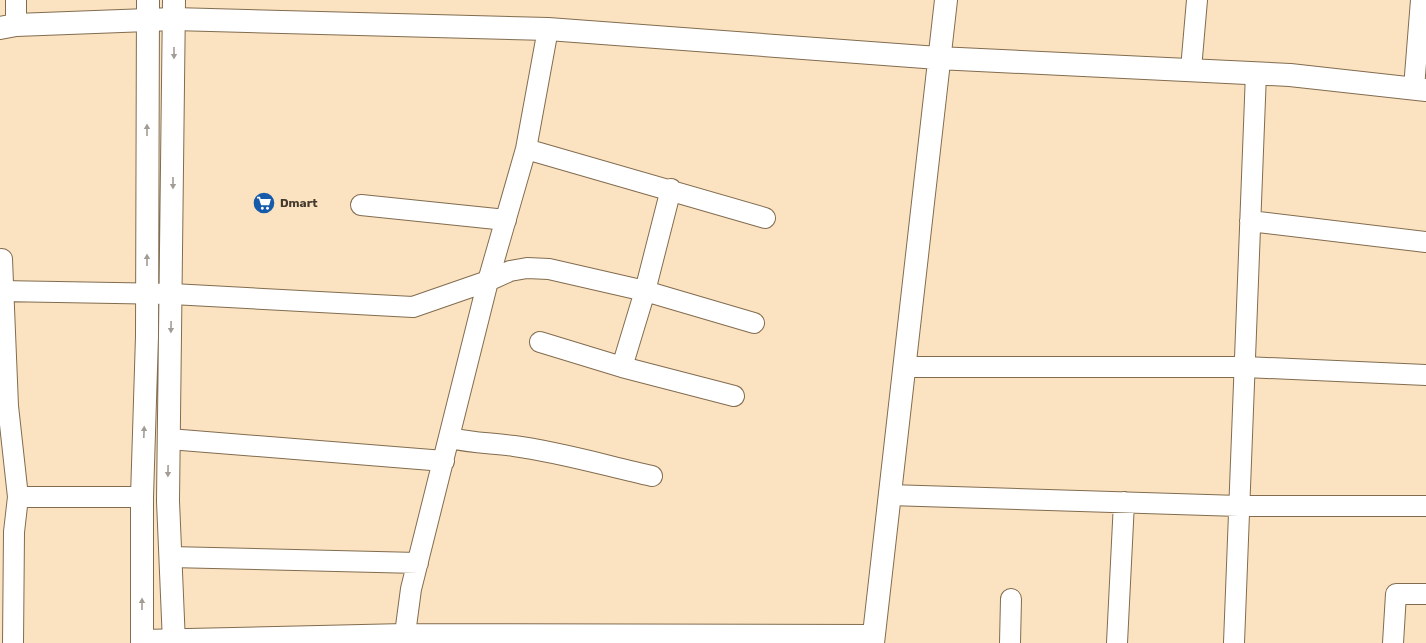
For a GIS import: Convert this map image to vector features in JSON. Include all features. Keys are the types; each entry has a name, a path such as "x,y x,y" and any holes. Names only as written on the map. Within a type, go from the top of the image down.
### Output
{"street":[{"path":"16,0 8,26 148,10 174,9 548,29 938,58 1191,69 1290,75 1420,89 1421,0"},
{"path":"148,10 147,294 142,497 142,641 405,634 873,639 938,58 946,0"},
{"path":"1191,69 1197,0"},
{"path":"174,9 172,294 168,501 174,641"},
{"path":"405,634 411,589 450,438 488,281 526,149 548,29"},
{"path":"1234,643 1256,73"},
{"path":"526,149 671,189 765,218"},
{"path":"622,367 645,291 671,189"},
{"path":"361,205 506,220"},
{"path":"1250,221 1426,242"},
{"path":"2,259 4,406 18,497 7,532 9,638"},
{"path":"2,291 172,294 413,307 488,281 510,271 526,268 550,269 645,291 754,323"},
{"path":"540,342 622,367 734,396"},
{"path":"904,367 1245,367 1426,375"},
{"path":"450,438 473,443 514,446 536,450 652,476"},
{"path":"169,439 444,460"},
{"path":"889,495 1239,506 1426,506"},
{"path":"18,497 142,497"},
{"path":"1117,643 1124,502"},
{"path":"170,557 418,563"},
{"path":"1392,643 1396,594 1426,594"},
{"path":"1010,643 1011,599"}],"place":[{"name":"Dmart","path":"264,203"}]}
